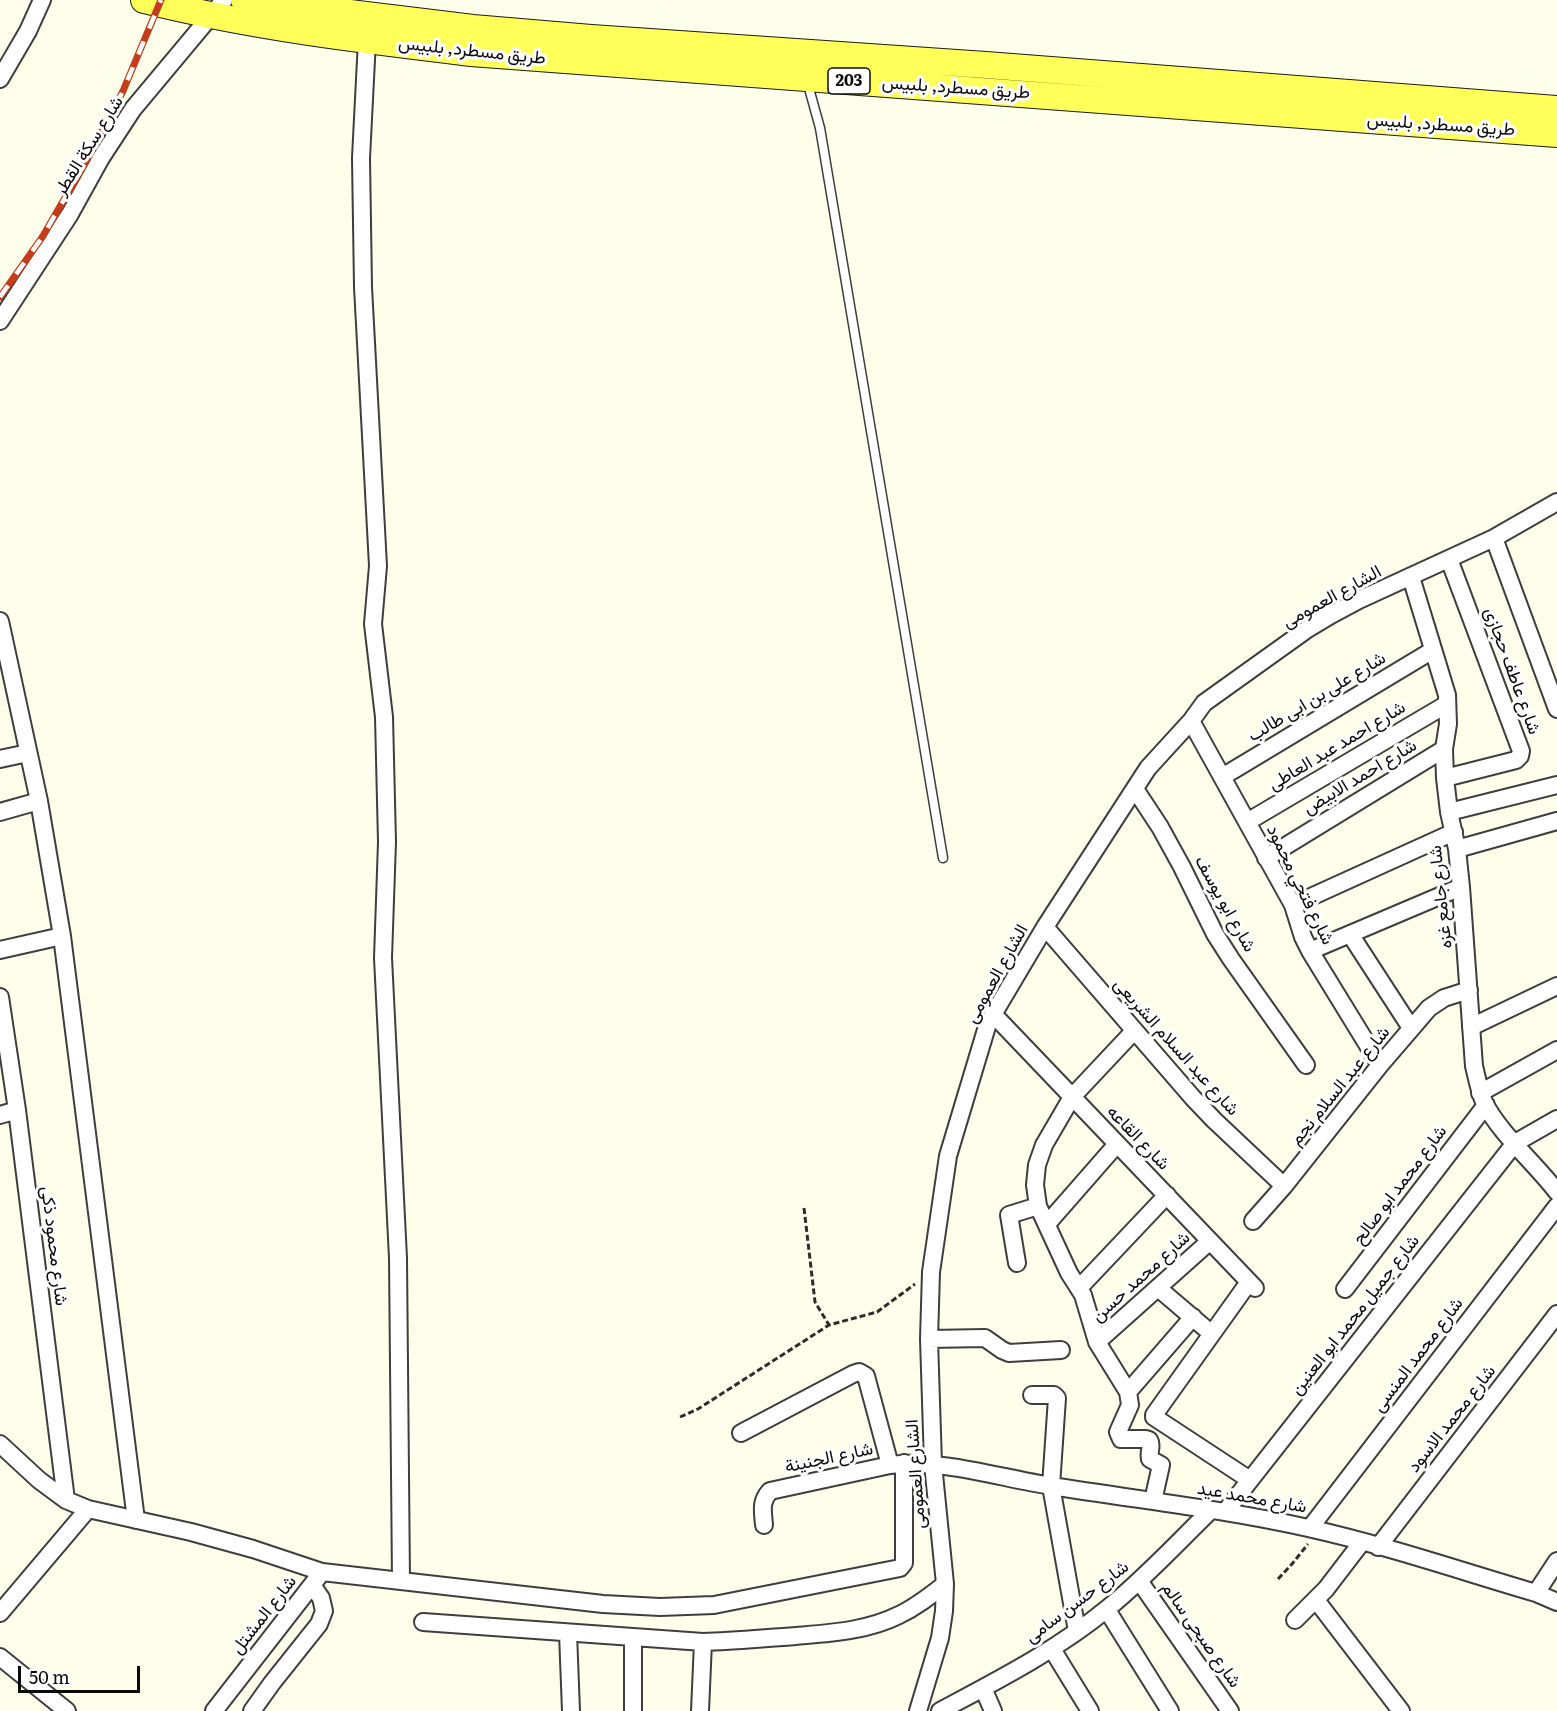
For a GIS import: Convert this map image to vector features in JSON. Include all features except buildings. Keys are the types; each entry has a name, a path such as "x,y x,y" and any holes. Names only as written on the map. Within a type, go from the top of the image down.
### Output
{"main road":[{"name":"طريق مسطرد, بلبيس","path":"144,0 217,8 367,40 471,53 1557,134"},
{"name":"طريق مسطرد, بلبيس","path":"244,0 473,28 591,38 986,65 1557,109"},
{"path":"471,53 473,28"}],"street":[{"path":"0,80 28,31 42,0"},
{"name":"شارع سكة القطر","path":"0,321 70,214 101,158 133,109 217,8"},
{"path":"367,40 361,158 363,287 378,566 373,624 384,717 385,751 387,842 383,958 398,1258 401,1581"},
{"name":"الشارع العمومى","path":"918,1711 940,1638 945,1584 933,1464 929,1339 931,1272 948,1156 988,1023 1045,927 1148,768 1204,704 1306,630 1359,600 1494,538 1557,502"},
{"path":"1494,538 1557,709"},
{"name":"شارع عاطف حجازى","path":"1445,778 1516,760 1521,751 1449,559"},
{"name":"شارع جامع غزه","path":"1411,577 1447,695 1445,778 1461,887 1474,1066 1483,1099 1515,1143 1556,1189"},
{"path":"0,621 6,675 39,801 62,936 136,1520"},
{"name":"شارع على بن ابى طالب","path":"1222,777 1433,650"},
{"name":"شارع احمد عبد العاطى","path":"1247,822 1447,704"},
{"name":"شارع فتحي محمود","path":"1191,721 1293,905 1310,951 1380,1065"},
{"name":"شارع احمد الابيض","path":"1266,858 1444,749"},
{"path":"0,759 28,753"},
{"path":"1449,812 1557,785"},
{"name":"شارع ابو يوسف","path":"1135,789 1160,827 1215,934 1231,960 1306,1065"},
{"path":"0,812 39,801"},
{"path":"1457,849 1557,821"},
{"path":"1293,905 1454,832"},
{"path":"1310,951 1461,887"},
{"name":"شارع عبد السلام الشريعى","path":"1045,927 1214,1120 1284,1186"},
{"path":"1350,934 1411,1028"},
{"path":"0,950 62,936"},
{"path":"1472,1027 1557,986"},
{"name":"شارع عبد السلام نجم","path":"1253,1221 1429,1008 1444,998 1469,990"},
{"name":"شارع محمود ذكى","path":"0,997 17,1110 66,1500"},
{"name":"شارع القاعه","path":"993,1014 1252,1285 1212,1334"},
{"path":"1134,1031 1072,1097 1044,1145 1037,1165 1035,1185 1038,1206 1083,1295 1097,1342 1128,1392 1130,1405 1119,1436 1121,1439 1146,1439 1151,1445 1150,1459 1160,1463 1162,1468 1153,1501"},
{"name":"شارع محمد ابو صالح","path":"1345,1289 1483,1099 1557,1050"},
{"path":"0,1115 17,1110"},
{"path":"1515,1143 1557,1119"},
{"name":"شارع جميل محمد ابو العنين","path":"1218,1511 1250,1480 1515,1143"},
{"path":"1047,1224 1117,1144"},
{"path":"1079,1288 1167,1196"},
{"path":"1017,1263 1009,1215 1038,1206"},
{"name":"شارع محمد المنسى","path":"1313,1529 1557,1206"},
{"name":"شارع محمد حسن","path":"1097,1342 1210,1241"},
{"path":"1158,1288 1212,1334 1154,1417 1250,1480"},
{"name":"شارع محمد الاسود","path":"1378,1547 1557,1314"},
{"path":"1128,1392 1193,1317"},
{"path":"929,1339 978,1337 990,1341 1009,1353 1060,1350"},
{"path":"0,1444 39,1480 66,1500 88,1509 191,1532 232,1544 317,1578 401,1581 603,1604 660,1607 714,1605 900,1568 903,1563 897,1464 863,1373 853,1374 741,1433"},
{"path":"1032,1395 1054,1395 1057,1398 1051,1486 1077,1631"},
{"name":"شارع الجنينة","path":"764,1525 762,1504 770,1491 897,1464 933,1464"},
{"name":"شارع محمد عيد","path":"933,1464 1313,1529 1536,1593 1557,1602"},
{"path":"0,1613 88,1509"},
{"name":"شارع حسن سامى","path":"940,1711 1052,1649 1107,1610 1218,1511"},
{"path":"1295,1620 1336,1578 1362,1542"},
{"path":"1536,1593 1557,1561"},
{"path":"254,1710 272,1683 319,1624 324,1611 317,1578"},
{"name":"شارع المشتل","path":"214,1711 317,1578"},
{"name":"شارع صبحى سالم","path":"1140,1582 1230,1711"},
{"path":"423,1623 633,1638 703,1642 733,1641 845,1632 873,1626 899,1616 923,1602 945,1584"},
{"path":"1316,1600 1401,1711"},
{"path":"1107,1610 1170,1711"},
{"path":"568,1633 571,1711"},
{"path":"633,1638 633,1711"},
{"path":"700,1711 703,1642"},
{"path":"1052,1649 1090,1711"},
{"path":"0,1657 67,1711"},
{"path":"983,1688 993,1711"}],"lane":[{"path":"806,78 822,140 943,858"}],"path":[{"path":"804,1208 814,1302 829,1325"},
{"path":"680,1417 698,1409 829,1325 877,1312 931,1272"},
{"path":"1278,1579 1306,1548 1313,1529"}],"railway":[{"path":"0,297 43,236 85,163 123,91 161,0"}]}
